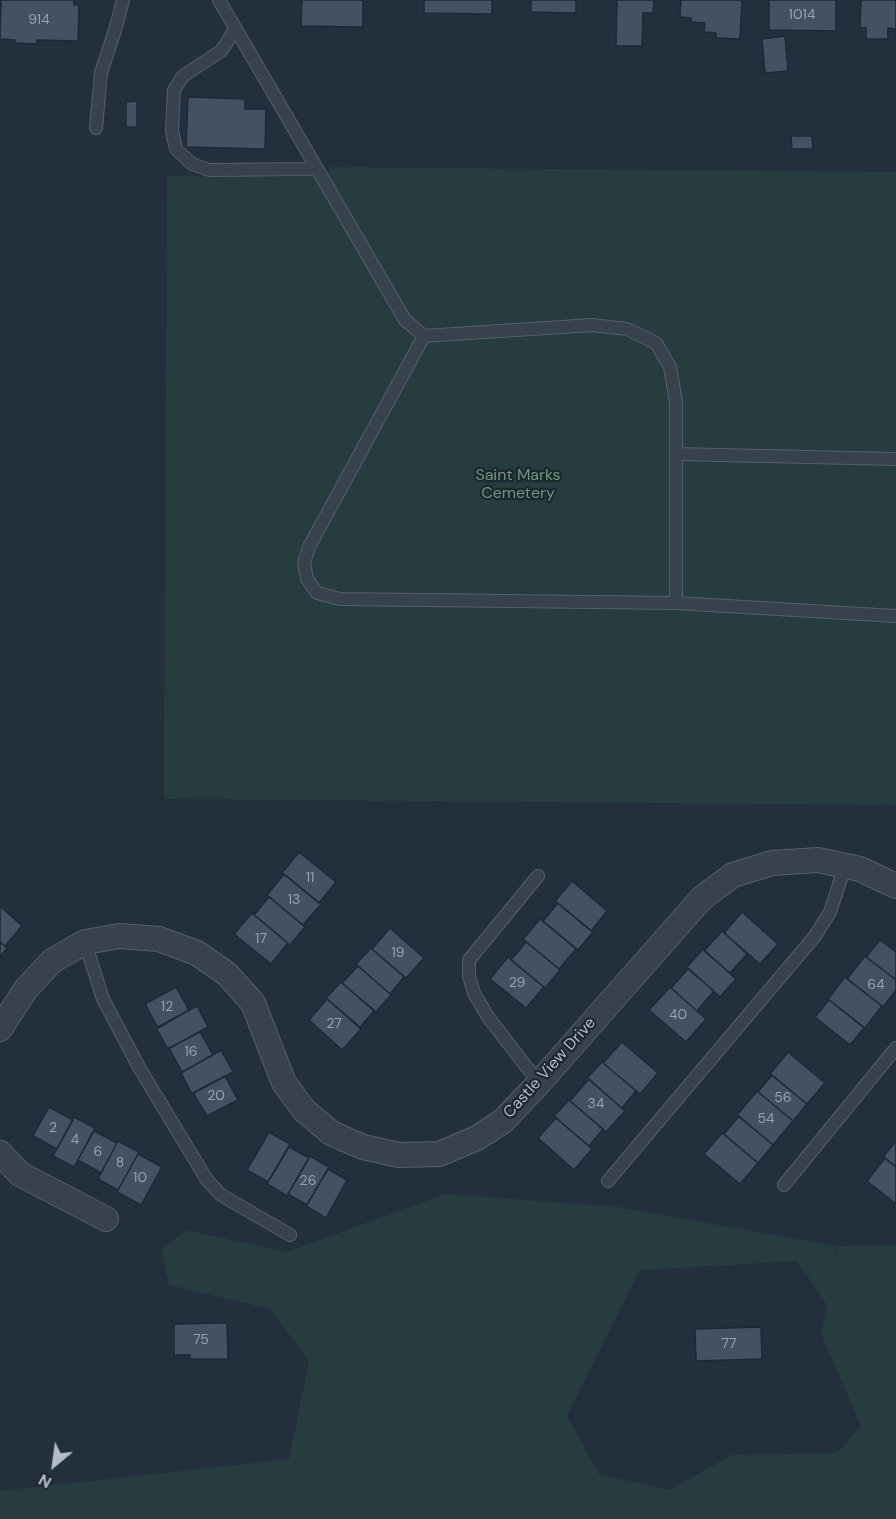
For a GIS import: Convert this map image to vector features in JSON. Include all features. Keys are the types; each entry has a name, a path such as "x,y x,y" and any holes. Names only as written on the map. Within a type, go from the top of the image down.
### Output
{"street":[{"name":"Castle View Drive","path":"0,1029 26,989 52,961 85,942 120,936 159,939 197,953 227,974 253,1003 284,1083 304,1110 331,1133 363,1147 399,1155 439,1154 477,1138 503,1121 702,898 733,875 772,863 818,860 860,869 896,886"},
{"path":"0,1153 20,1174 106,1219"}],"lane":[{"path":"96,128 101,73 123,0"},
{"path":"219,0 405,320 424,336 592,325 627,329 656,344 670,367 676,402 676,603"},
{"path":"235,28 220,51 183,76 174,90 172,131 176,149 192,164 209,170 317,169"},
{"path":"424,336 309,547 304,563 307,579 317,593 340,599 676,603 896,616"},
{"path":"676,454 896,459"},
{"path":"608,1181 815,936 830,912 845,866"},
{"path":"538,876 469,960 469,976 474,993 488,1017 539,1083"},
{"path":"85,942 103,999 140,1069 207,1180 221,1195 290,1235"},
{"path":"784,1185 896,1048"}],"green space":[{"name":"Saint Marks Cemetery","path":"329,167 896,172 896,805 164,799 167,176 328,177"},
{"path":"445,1194 618,1207 837,1246 832,1275 838,1246 896,1245 896,1519 0,1519 0,1491 289,1459 309,1361 270,1309 169,1285 161,1250 186,1230 287,1252","holes":["797,1261 827,1305 821,1334 861,1426 837,1453 732,1455 669,1490 599,1474 567,1416 640,1270"]}],"building":[{"path":"1,0 74,0 74,5 79,5 78,41 37,40 37,44 15,43 15,40 0,39"},
{"path":"302,0 363,0 363,27 301,26"},
{"path":"424,0 492,0 492,14 424,13"},
{"path":"531,0 576,0 576,13 531,12"},
{"path":"617,0 654,0 653,13 643,13 642,46 616,46"},
{"path":"681,0 742,0 740,39 716,38 716,33 704,32 705,23 691,22 691,18 680,17"},
{"path":"769,0 836,0 836,31 769,30"},
{"path":"861,0 896,0 896,29 888,28 888,39 866,39 866,28 860,28"},
{"path":"785,36 788,71 765,73 762,39"},
{"path":"188,97 245,99 245,109 266,109 265,149 186,147"},
{"path":"137,101 137,127 126,127 126,102"},
{"path":"791,136 812,136 813,149 792,149"},
{"path":"299,852 336,882 319,903 282,873"},
{"path":"284,874 321,904 303,925 267,895"},
{"path":"572,881 607,911 591,931 555,901"},
{"path":"269,897 305,927 290,945 254,915"},
{"path":"558,903 593,932 578,950 543,921"},
{"path":"0,906 22,926 5,946 0,942"},
{"path":"742,912 778,944 760,964 724,933"},
{"path":"252,913 288,943 271,964 234,934"},
{"path":"540,919 576,949 559,969 523,939"},
{"path":"390,928 424,958 406,978 372,949"},
{"path":"722,931 747,954 730,973 704,951"},
{"path":"880,940 896,952 896,980 866,957"},
{"path":"0,942 7,948 0,957"},
{"path":"526,942 560,970 545,988 511,960"},
{"path":"371,948 404,977 390,994 356,964"},
{"path":"703,949 736,979 720,997 687,967"},
{"path":"865,956 896,980 896,990 883,1007 847,979"},
{"path":"508,957 544,987 526,1008 490,979"},
{"path":"358,966 391,995 376,1012 342,983"},
{"path":"688,969 714,991 697,1011 671,988"},
{"path":"845,977 882,1006 865,1028 828,999"},
{"path":"341,982 374,1011 360,1027 326,998"},
{"path":"176,987 189,1010 158,1028 145,1004"},
{"path":"670,987 706,1019 686,1042 649,1010"},
{"path":"327,999 361,1029 342,1050 309,1020"},
{"path":"829,1000 864,1028 850,1045 815,1017"},
{"path":"197,1006 208,1027 168,1049 156,1028"},
{"path":"200,1032 213,1055 182,1072 169,1048"},
{"path":"622,1042 658,1073 640,1094 603,1063"},
{"path":"221,1050 233,1072 192,1094 181,1073"},
{"path":"788,1052 825,1083 807,1104 770,1074"},
{"path":"602,1062 636,1091 622,1108 587,1078"},
{"path":"772,1075 807,1104 793,1121 758,1092"},
{"path":"225,1076 238,1100 207,1116 193,1093"},
{"path":"589,1079 625,1111 606,1132 570,1101"},
{"path":"757,1091 793,1121 773,1145 737,1115"},
{"path":"569,1100 603,1129 589,1146 554,1116"},
{"path":"49,1107 73,1120 57,1149 33,1136"},
{"path":"739,1116 773,1145 758,1163 724,1134"},
{"path":"74,1117 95,1128 74,1167 53,1156"},
{"path":"556,1118 592,1149 574,1170 538,1138"},
{"path":"94,1131 117,1143 101,1173 78,1160"},
{"path":"269,1132 290,1144 268,1182 247,1170"},
{"path":"722,1133 758,1163 740,1184 704,1154"},
{"path":"118,1141 139,1152 118,1190 98,1179"},
{"path":"896,1141 896,1167 883,1157"},
{"path":"289,1147 309,1158 287,1196 267,1184"},
{"path":"138,1154 162,1167 141,1205 117,1192"},
{"path":"310,1156 329,1167 307,1205 288,1194"},
{"path":"885,1158 896,1167 896,1204 867,1181"},
{"path":"328,1169 347,1180 326,1218 306,1206"},
{"path":"227,1323 228,1359 190,1359 190,1355 174,1355 174,1324"},
{"path":"761,1327 762,1359 696,1361 695,1329"}]}
